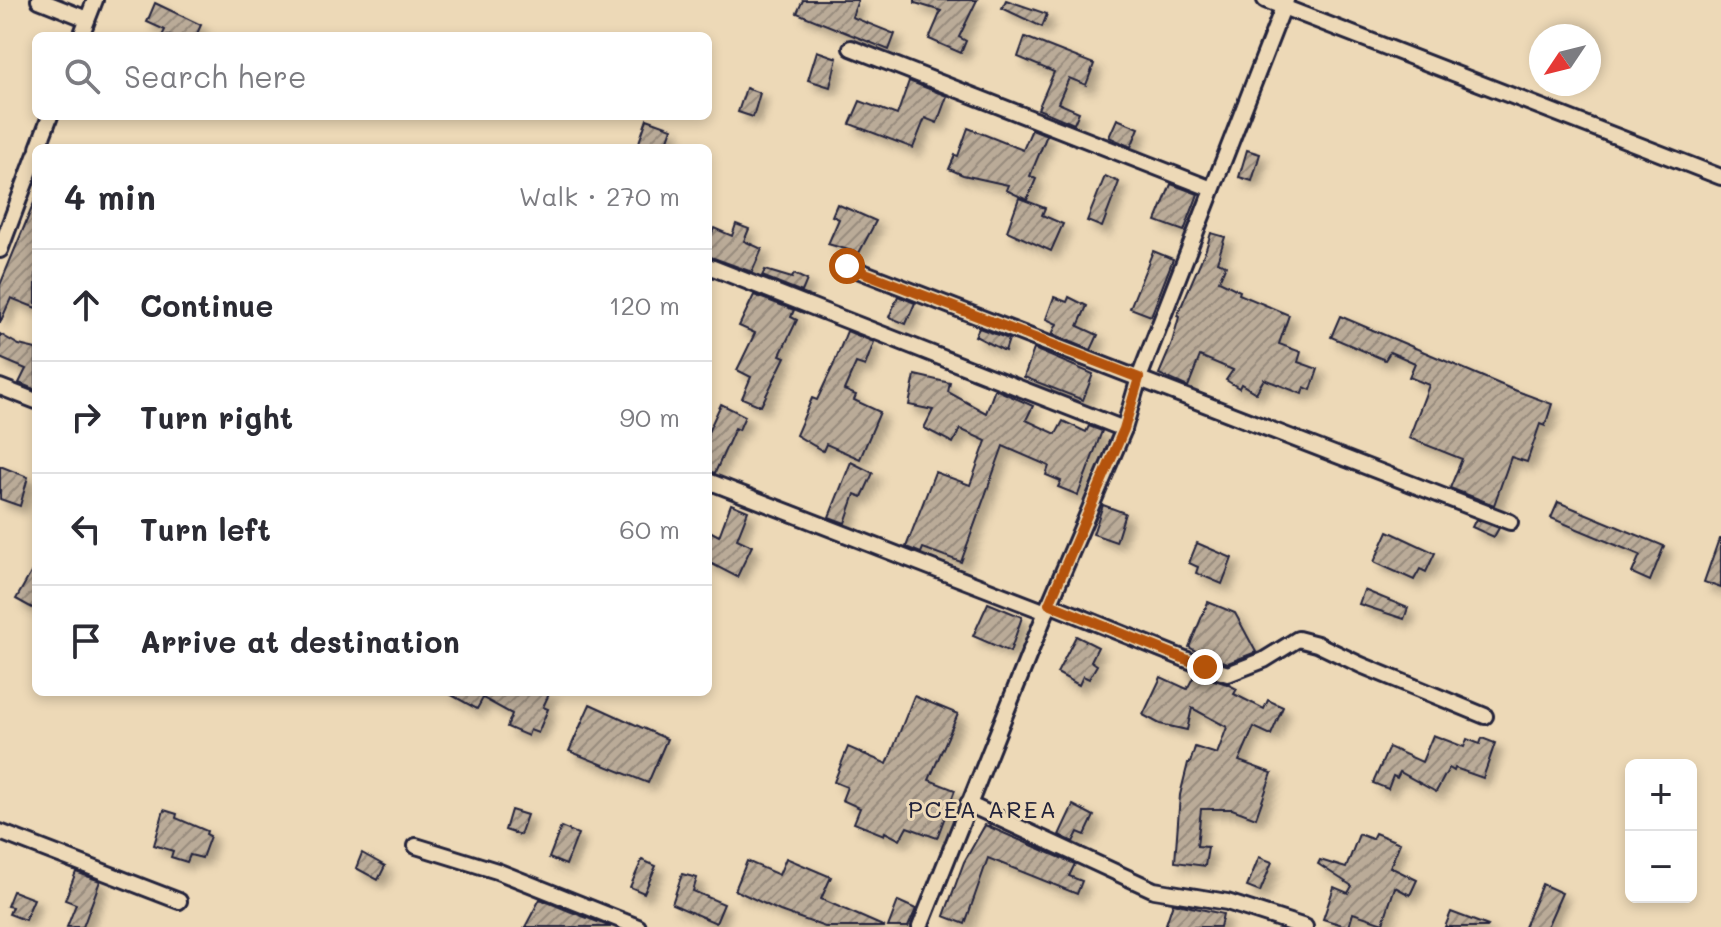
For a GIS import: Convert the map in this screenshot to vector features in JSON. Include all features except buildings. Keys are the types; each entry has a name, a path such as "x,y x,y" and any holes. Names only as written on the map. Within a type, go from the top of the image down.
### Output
{"street":[{"path":"39,0 87,19"},
{"path":"82,32 95,0"},
{"path":"1265,0 1285,4 1721,177"},
{"path":"920,927 1047,608 1124,429 1139,378 1285,4"},
{"path":"851,48 1212,189"},
{"path":"40,144 48,120"},
{"path":"0,250 32,165"},
{"path":"847,266 1510,522"},
{"path":"712,268 1124,429"},
{"path":"0,387 32,399"},
{"path":"712,482 1228,674 1264,660 1298,639 1317,644 1485,716"},
{"path":"968,804 1154,890 1227,902 1305,927"},
{"path":"0,832 179,901"},
{"path":"416,846 497,871 638,927"}],"district":[{"name":"PCEA AREA","path":"983,808"}],"route":[{"path":"847,266 1139,378 1124,429 1049,604 1205,667"}]}
